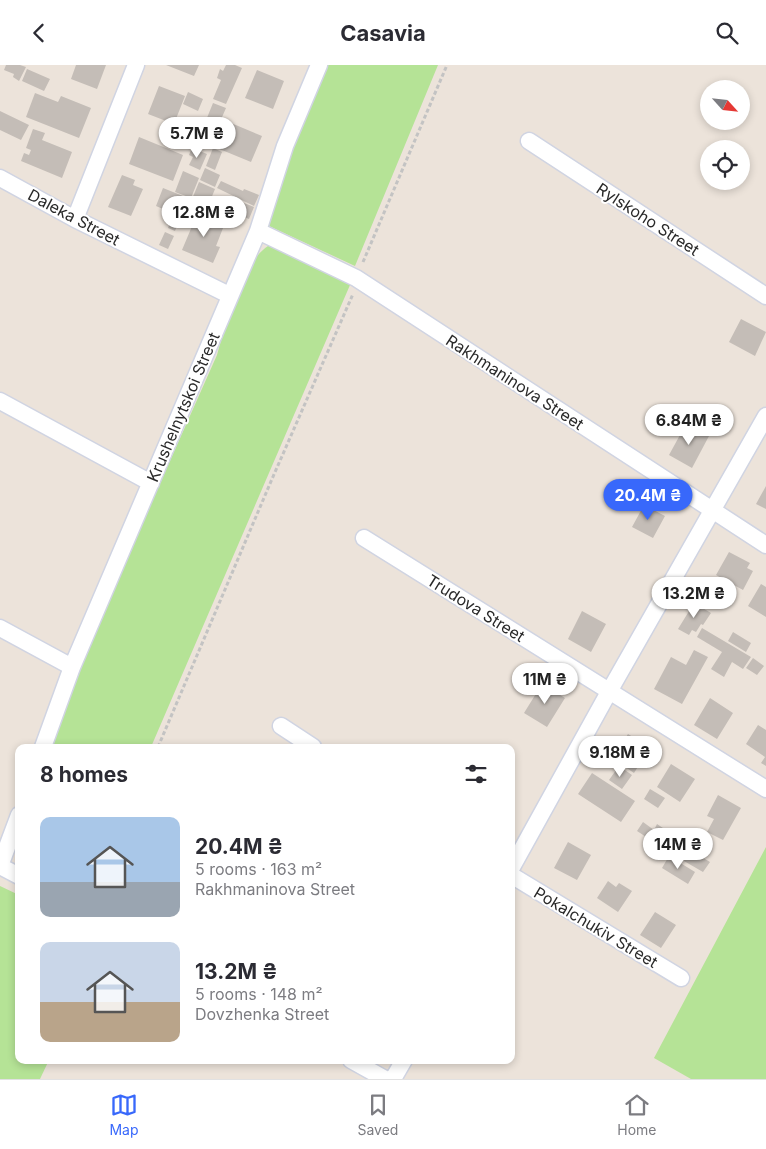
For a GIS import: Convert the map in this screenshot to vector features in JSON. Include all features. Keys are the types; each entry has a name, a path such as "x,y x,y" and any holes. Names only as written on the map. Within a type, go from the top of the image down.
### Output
{"street":[{"path":"75,219 136,65"},
{"name":"Krushelnytskoi Street","path":"44,744 72,667 229,295 258,231 285,146 319,65"},
{"name":"Rylskoho Street","path":"529,141 766,296"},
{"name":"Daleka Street","path":"0,178 75,219 229,295"},
{"name":"Rakhmaninova Street","path":"258,231 356,278 766,545"},
{"path":"0,401 151,483"},
{"path":"515,862 766,416"},
{"name":"Trudova Street","path":"364,538 766,789"},
{"path":"0,628 72,667"},
{"path":"281,726 309,744"},
{"path":"15,826 0,866 15,874"},
{"name":"Pokalchukiv Street","path":"515,877 681,978"},
{"path":"357,1064 385,1079"},
{"path":"393,1079 402,1064"}],"path":[{"path":"159,744 272,479 355,291 356,278 447,65"}],"green space":[{"path":"325,65 438,65 355,266 269,226 294,144"},
{"path":"268,246 289,250 333,272 350,285 152,744 50,744 65,711 80,663 217,355 242,280 258,255"},
{"path":"766,847 766,1079 691,1079 654,1058"},
{"path":"0,886 15,893 15,1064 47,1064 40,1079 0,1079"}],"building":[{"path":"6,65 26,67 19,81 13,77 14,74 4,70"},
{"path":"76,65 106,65 97,89 71,79"},
{"path":"166,65 199,65 194,76"},
{"path":"226,65 235,65 242,68 226,104 213,99 221,80 217,78 220,69 223,71"},
{"path":"27,69 50,79 44,91 22,81"},
{"path":"257,70 284,81 273,109 245,98"},
{"path":"159,86 185,96 174,124 148,114"},
{"path":"188,92 203,99 198,111 183,104"},
{"path":"35,93 58,102 61,96 91,108 79,138 26,117"},
{"path":"213,103 226,108 210,145 198,140"},
{"path":"0,111 29,125 21,140 0,130"},
{"path":"231,123 262,136 251,162 217,148 224,130 227,132"},
{"path":"183,126 198,132 192,146 176,139"},
{"path":"33,129 45,133 42,140 72,152 62,178 21,161 24,153 29,155 31,150 26,148"},
{"path":"139,137 183,155 173,181 129,164"},
{"path":"192,148 207,154 200,170 189,165 193,157 189,155"},
{"path":"213,148 222,152 215,170 206,166"},
{"path":"205,168 220,175 215,187 200,180"},
{"path":"183,171 199,178 191,198 175,192"},
{"path":"122,175 135,180 133,185 143,189 131,216 108,207"},
{"path":"221,181 243,191 244,189 259,195 254,206 217,188"},
{"path":"199,182 215,189 206,211 190,204"},
{"path":"163,188 188,198 182,211 172,207 170,212 156,206"},
{"path":"239,201 254,207 249,219 234,213"},
{"path":"175,210 182,212 175,231 168,228"},
{"path":"198,212 225,223 216,246 220,247 213,263 182,250"},
{"path":"165,232 174,236 168,249 159,245"},
{"path":"741,319 766,332 755,356 729,342"},
{"path":"686,424 709,436 692,468 669,455"},
{"path":"766,486 766,509 756,504"},
{"path":"644,505 665,516 653,538 632,527"},
{"path":"729,552 750,563 747,568 753,571 743,590 716,575"},
{"path":"761,584 766,587 766,617 748,606"},
{"path":"694,603 711,613 696,632 692,630 689,635 678,629"},
{"path":"582,611 606,624 591,652 568,639"},
{"path":"702,628 751,657 743,669 732,662 724,677 711,669 722,652 697,637"},
{"path":"733,632 751,643 746,652 728,641"},
{"path":"694,650 708,657 682,704 654,689 671,657 686,665"},
{"path":"753,658 764,666 757,675 746,668"},
{"path":"542,684 565,698 547,727 524,713"},
{"path":"710,698 733,713 717,739 694,725"},
{"path":"758,725 766,730 766,766 761,763 765,757 746,744"},
{"path":"628,734 650,748 634,773 612,758"},
{"path":"671,764 695,779 680,802 657,787"},
{"path":"619,766 632,775 622,789 609,780"},
{"path":"592,773 635,801 621,822 578,794"},
{"path":"650,789 665,798 658,808 644,799"},
{"path":"718,795 741,808 723,840 707,832 714,819 707,816"},
{"path":"643,822 654,830 657,824 672,834 663,848 637,831"},
{"path":"568,842 591,855 577,880 554,868"},
{"path":"690,850 710,862 703,872 684,861"},
{"path":"669,856 695,872 688,884 662,868"},
{"path":"608,881 616,887 619,883 632,891 618,912 597,898"},
{"path":"655,912 676,925 661,948 640,935"}]}
